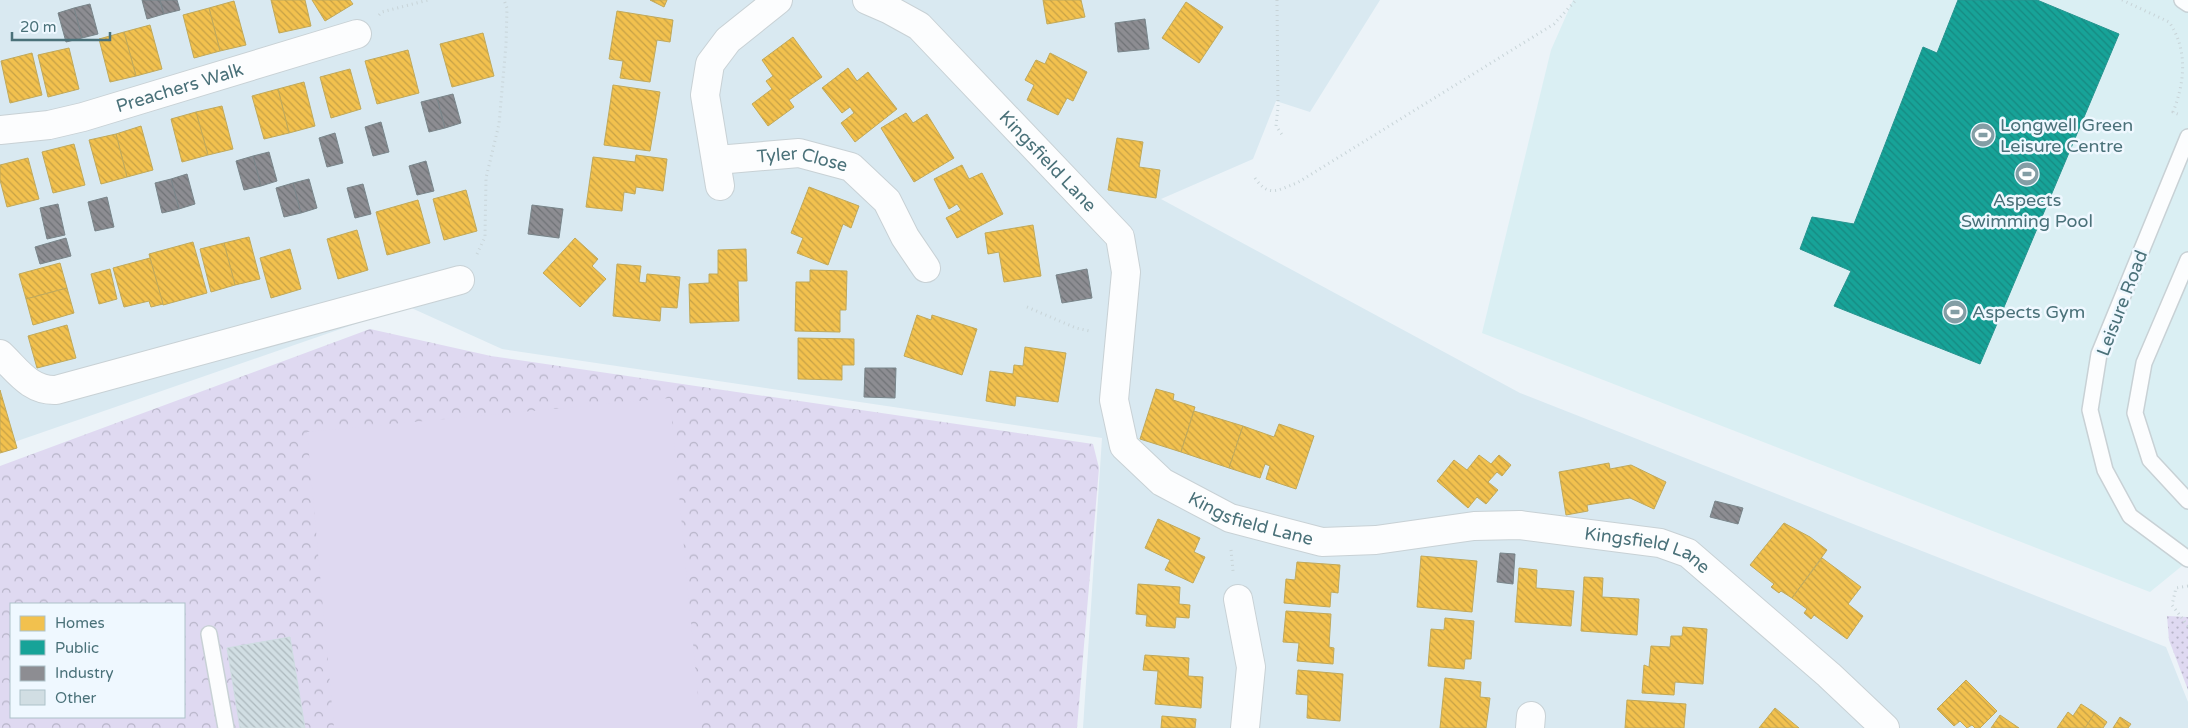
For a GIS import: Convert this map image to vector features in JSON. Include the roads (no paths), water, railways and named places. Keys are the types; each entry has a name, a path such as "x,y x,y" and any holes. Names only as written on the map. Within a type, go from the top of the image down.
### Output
{"street":[{"name":"Tyler Close","path":"778,0 728,40 710,64 705,95 718,173 799,153 851,167 887,201 905,237 926,268"},
{"name":"Kingsfield Lane","path":"867,0 919,26 1120,237 1126,272 1114,400 1124,446 1162,482 1230,518 1322,542 1376,540 1474,526 1520,525 1660,543 1688,553 1829,675 1885,728"},
{"name":"Preachers Walk","path":"0,130 48,125 83,117 358,34"},
{"path":"0,354 33,386 44,390 56,390 460,280"},
{"path":"1238,599 1251,667 1245,728"}],"lane":[{"path":"2182,0 2188,4"},
{"name":"Leisure Road","path":"2188,137 2100,354 2090,410 2106,470 2130,516 2188,559"},
{"path":"2188,260 2144,363 2135,412 2150,460 2188,501"},
{"path":"209,634 226,728"}],"place":[{"name":"Longwell Green Leisure Centre","path":"1983,135"},
{"name":"Aspects Swimming Pool","path":"2027,174"},
{"name":"Aspects Gym","path":"1955,312"}]}
